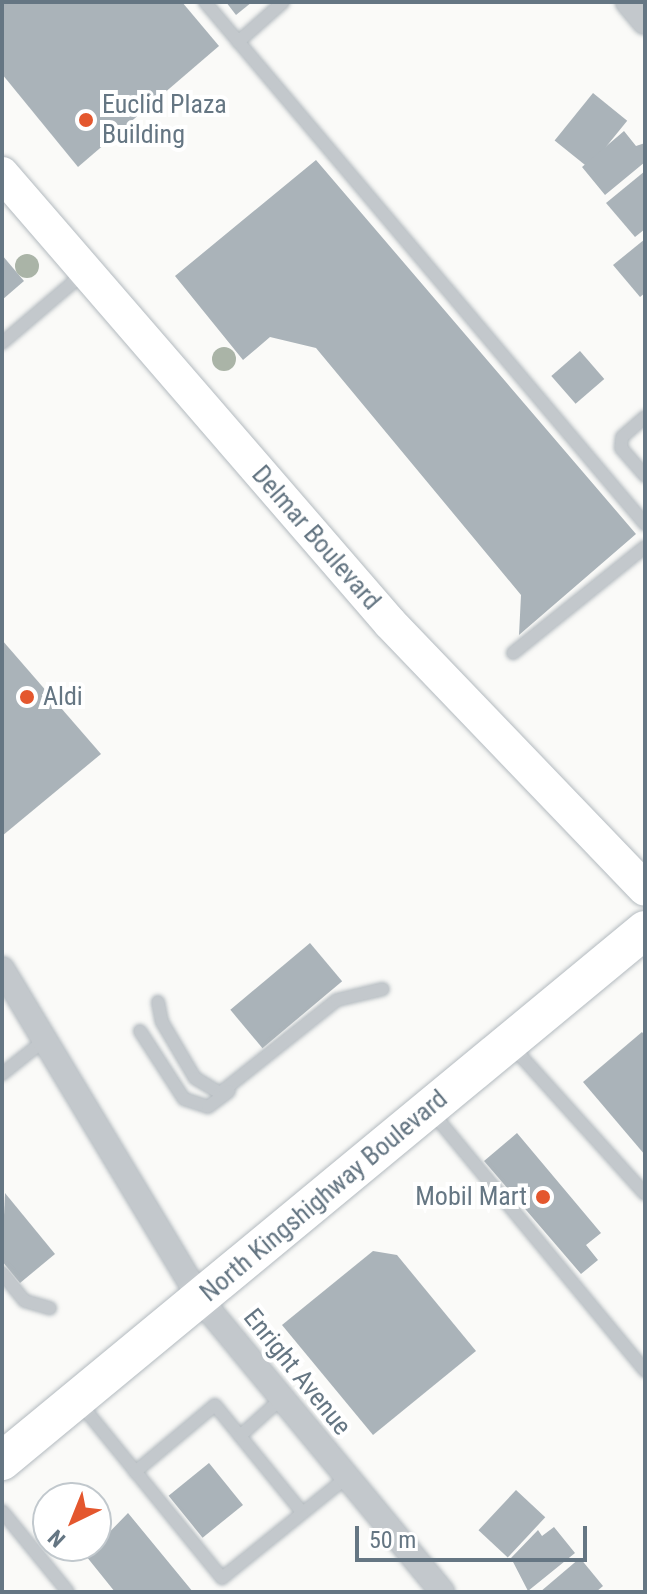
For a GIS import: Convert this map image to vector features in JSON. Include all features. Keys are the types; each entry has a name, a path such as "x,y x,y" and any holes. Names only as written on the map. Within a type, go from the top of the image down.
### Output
{"main road":[{"name":"Delmar Boulevard","path":"2,174 390,623 645,889"},
{"name":"North Kingshighway Boulevard","path":"2,1461 645,930"}],"street":[{"path":"628,2 645,22"},
{"name":"Enright Avenue","path":"2,969 200,1299 442,1592"}],"lane":[{"path":"205,2 645,524"},
{"path":"238,42 283,2"},
{"path":"2,343 86,271"},
{"path":"645,417 622,437 621,448 645,476"},
{"path":"513,653 645,547"},
{"path":"140,1031 184,1099 208,1107 337,1000 383,989"},
{"path":"158,1002 162,1022 195,1078 220,1093 231,1089"},
{"path":"2,1074 46,1039"},
{"path":"508,1043 645,1194"},
{"path":"429,1108 645,1371"},
{"path":"2,1273 25,1301 50,1308"},
{"path":"240,1436 282,1398"},
{"path":"77,1400 222,1578 347,1477"},
{"path":"135,1472 215,1405 302,1512"},
{"path":"2,1511 68,1592"}],"building":[{"name":"Euclid Plaza Building","path":"2,2 182,2 219,46 78,167 2,74"},
{"path":"226,2 252,2 236,15"},
{"path":"593,93 627,121 589,168 555,140"},
{"path":"624,131 636,146 645,143 645,162 605,195 582,167"},
{"path":"316,160 636,534 519,635 521,595 316,348 270,337 243,360 175,276"},
{"path":"645,171 645,229 635,237 606,203"},
{"path":"645,239 645,293 640,297 613,265"},
{"path":"2,255 24,281 2,300"},
{"path":"580,351 604,379 576,404 551,376"},
{"name":"Aldi","path":"2,640 101,754 2,836"},
{"path":"310,943 342,981 262,1048 230,1010"},
{"path":"642,1032 645,1036 645,1155 583,1082"},
{"name":"Mobil Mart","path":"517,1133 601,1233 586,1245 598,1260 581,1274 484,1161"},
{"path":"5,1193 55,1254 20,1283 2,1261"},
{"path":"373,1251 397,1255 476,1351 373,1435 282,1325"},
{"path":"209,1463 243,1505 203,1538 169,1496"},
{"path":"516,1490 545,1517 508,1558 478,1530"},
{"path":"128,1513 193,1592 115,1592 91,1562 112,1562 112,1530"},
{"path":"554,1527 575,1553 528,1591 511,1558 538,1530 542,1536"},
{"path":"580,1558 603,1586 596,1592 540,1592"}],"place":[{"name":"Euclid Plaza Building","path":"86,120"},
{"name":"Aldi","path":"27,697"},
{"name":"Mobil Mart","path":"543,1197"}]}
